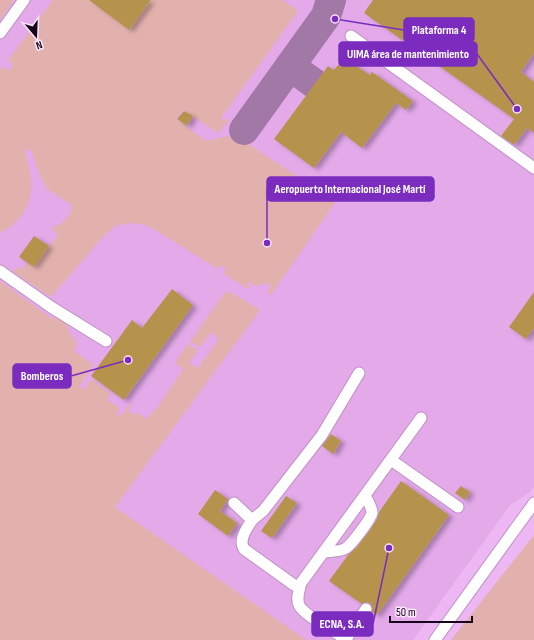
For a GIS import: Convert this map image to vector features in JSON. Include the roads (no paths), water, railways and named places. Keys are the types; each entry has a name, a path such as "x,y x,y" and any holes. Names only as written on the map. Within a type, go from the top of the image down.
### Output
{"street":[{"path":"0,33 24,0"},
{"path":"351,36 534,168"},
{"path":"0,271 51,307 106,341"},
{"path":"298,588 242,546 242,537 252,520 263,511 322,435 359,373"},
{"path":"366,609 346,639 302,611 298,602 298,588 421,418"},
{"path":"390,460 458,507"},
{"path":"324,552 339,551 350,545 371,516 371,507 365,496"},
{"path":"234,503 252,520"},
{"path":"436,640 534,503"}],"place":[{"name":"Plataforma 4","path":"335,19"},
{"name":"UIMA área de mantenimiento","path":"517,109"},
{"name":"Aeropuerto Internacional José Martí","path":"267,243"},
{"name":"Bomberos","path":"128,360"},
{"name":"ECNA, S.A.","path":"389,548"}]}
